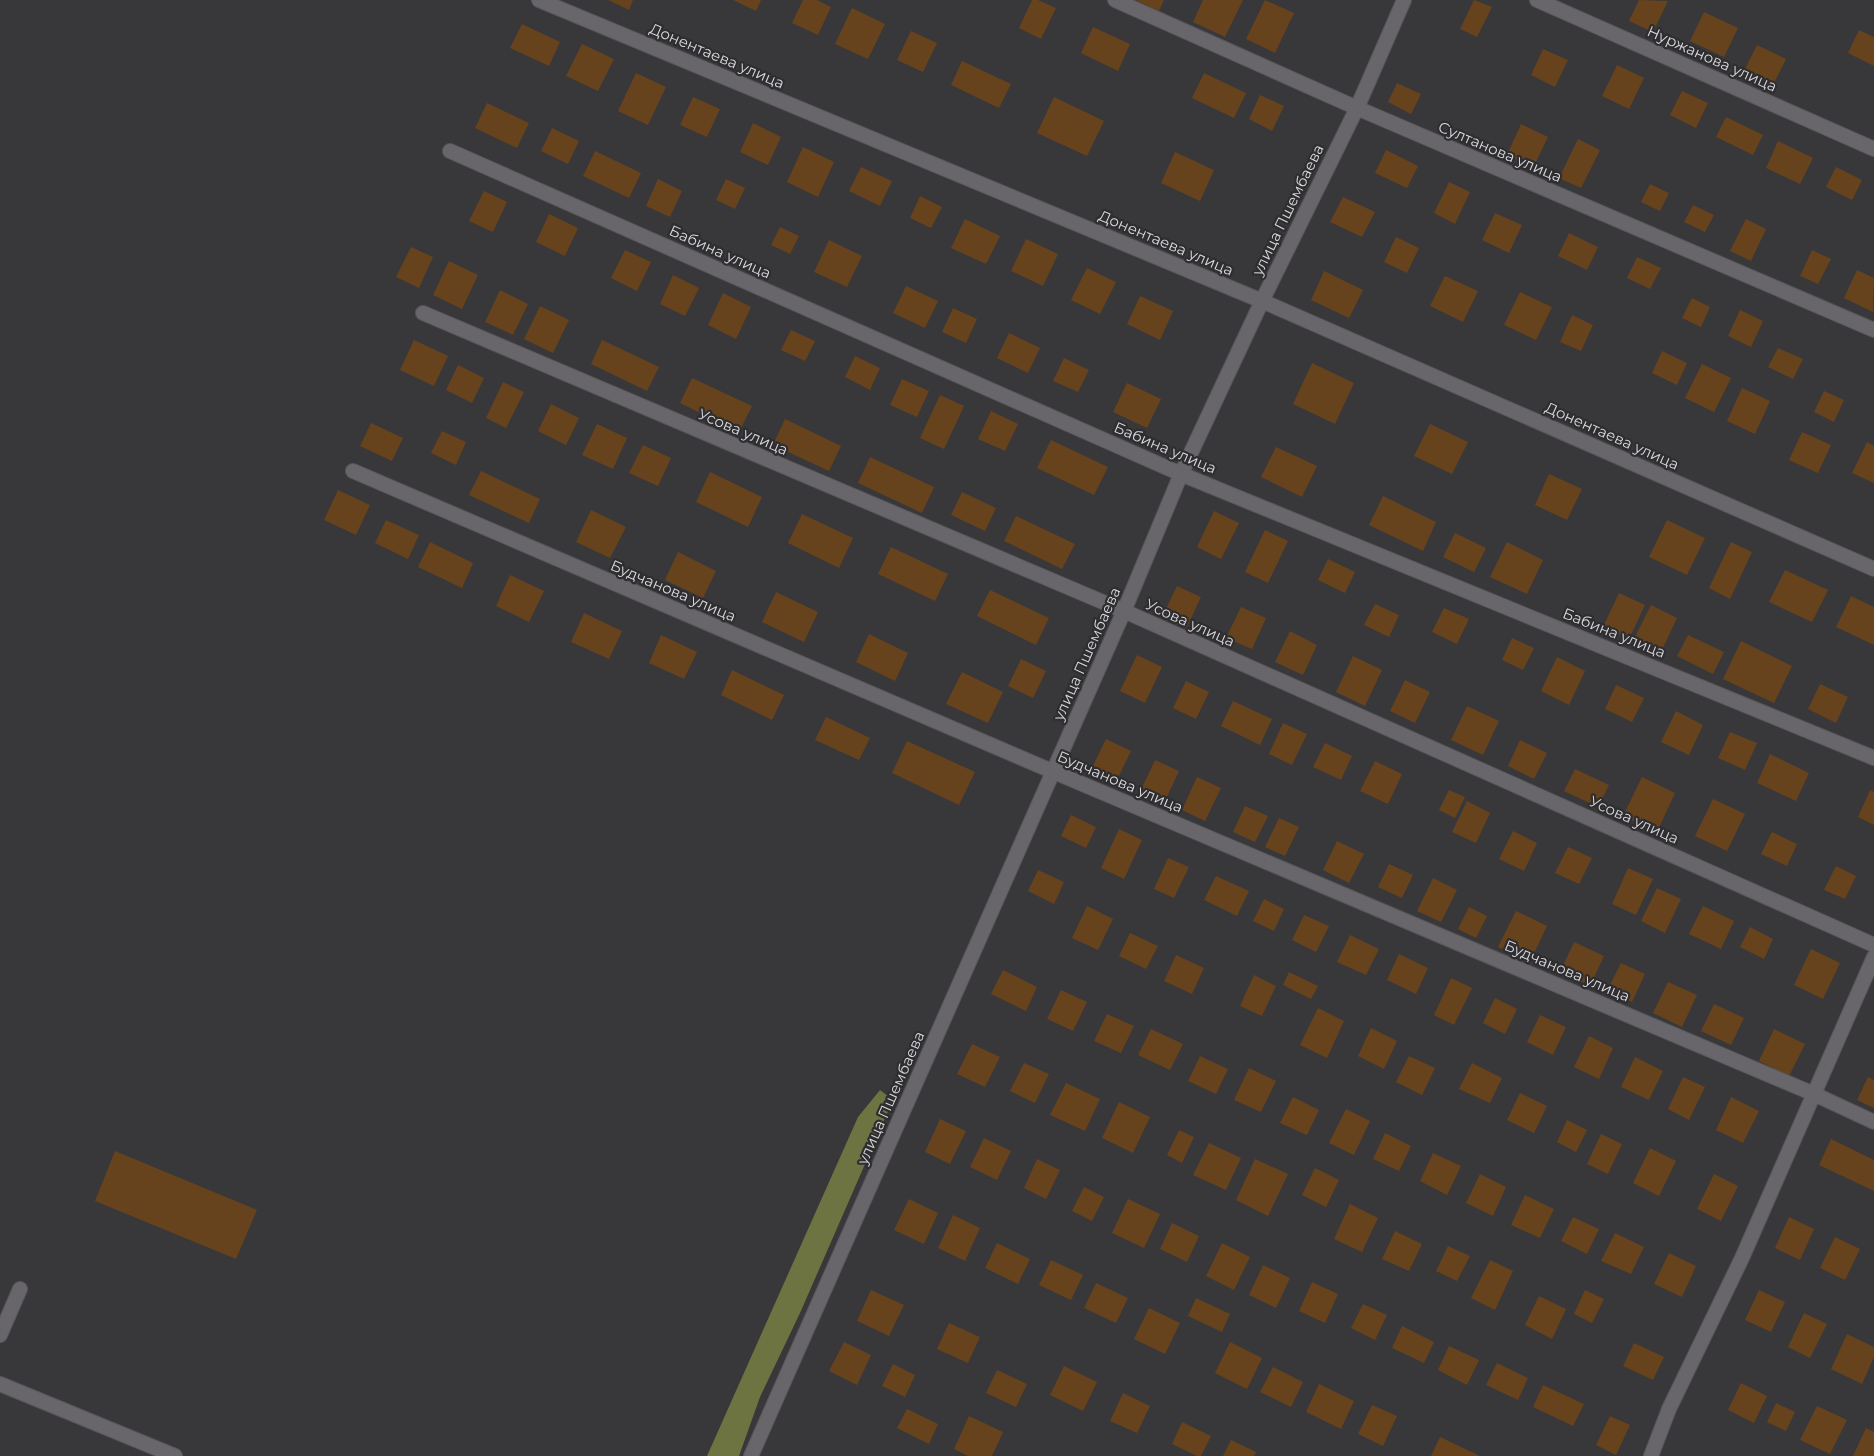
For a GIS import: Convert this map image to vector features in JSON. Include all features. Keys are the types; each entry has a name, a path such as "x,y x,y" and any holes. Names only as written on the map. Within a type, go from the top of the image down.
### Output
{"street":[{"name":"Донентаева улица","path":"539,0 1262,301 1874,569"},
{"name":"Султанова улица","path":"1115,0 1357,108 1874,330"},
{"name":"улица Пшембаева","path":"751,1456 1054,772 1181,474 1262,301 1357,108 1404,0"},
{"name":"Нуржанова улица","path":"1537,0 1874,148"},
{"name":"Бабина улица","path":"450,151 1181,474 1874,758"},
{"name":"Усова улица","path":"423,313 1124,611 1874,945"},
{"name":"Будчанова улица","path":"353,471 1054,772 1814,1094 1874,1122"},
{"path":"1651,1456 1669,1409 1742,1258 1874,957"},
{"path":"0,1335 20,1289"},
{"path":"0,1384 175,1456"}],"green space":[{"path":"880,1090 893,1100 800,1313 760,1397 739,1456 707,1456 858,1117"}],"building":[{"path":"608,0 633,0 629,10"},
{"path":"733,0 761,0 756,11"},
{"path":"803,0 817,0 831,7 818,35 792,23"},
{"path":"1032,0 1038,0 1056,8 1041,39 1019,28"},
{"path":"1136,0 1164,0 1159,11"},
{"path":"1203,0 1243,0 1225,37 1193,22"},
{"path":"1265,0 1294,13 1275,53 1246,39"},
{"path":"1474,0 1492,7 1477,37 1460,29"},
{"path":"1639,0 1668,1 1653,32 1629,21"},
{"path":"852,8 885,24 868,59 835,44"},
{"path":"1704,12 1738,28 1724,57 1690,41"},
{"path":"522,24 560,42 549,66 510,48"},
{"path":"1093,27 1130,44 1118,71 1081,53"},
{"path":"1859,30 1874,37 1874,66 1848,53"},
{"path":"911,31 937,43 923,72 897,60"},
{"path":"582,44 614,59 598,91 566,76"},
{"path":"1757,45 1786,59 1774,83 1745,69"},
{"path":"1543,49 1568,60 1555,87 1531,75"},
{"path":"962,61 1011,84 999,108 951,85"},
{"path":"1617,65 1644,78 1629,109 1602,96"},
{"path":"636,73 666,87 648,125 618,111"},
{"path":"1204,73 1246,93 1234,118 1192,98"},
{"path":"1397,83 1421,94 1411,114 1388,102"},
{"path":"1682,91 1708,103 1696,128 1670,115"},
{"path":"1260,95 1284,106 1272,131 1249,119"},
{"path":"693,97 720,109 707,137 680,125"},
{"path":"1054,97 1104,121 1087,156 1037,133"},
{"path":"487,103 529,123 517,148 475,128"},
{"path":"1726,117 1763,135 1753,155 1716,137"},
{"path":"753,123 781,137 768,165 740,152"},
{"path":"1521,124 1548,137 1533,168 1507,155"},
{"path":"552,128 579,141 568,164 541,151"},
{"path":"1578,139 1600,150 1581,188 1559,178"},
{"path":"1778,141 1813,158 1800,184 1766,168"},
{"path":"803,147 834,162 818,197 787,182"},
{"path":"1386,150 1418,166 1407,188 1375,173"},
{"path":"595,151 641,173 629,198 583,176"},
{"path":"1175,152 1214,170 1200,201 1161,183"},
{"path":"861,167 892,181 880,206 849,191"},
{"path":"1836,167 1862,180 1852,200 1826,187"},
{"path":"658,179 682,191 670,217 646,206"},
{"path":"726,179 745,188 735,209 716,200"},
{"path":"1449,182 1470,192 1455,224 1434,213"},
{"path":"1650,184 1669,193 1660,211 1641,202"},
{"path":"484,191 507,202 493,232 469,221"},
{"path":"920,196 942,207 931,228 910,218"},
{"path":"1343,197 1375,212 1362,237 1330,222"},
{"path":"1693,205 1714,215 1705,232 1684,222"},
{"path":"1495,213 1522,225 1509,253 1482,240"},
{"path":"549,214 578,228 565,256 536,242"},
{"path":"965,219 1000,236 986,264 951,248"},
{"path":"1746,219 1766,229 1751,261 1730,251"},
{"path":"780,227 799,236 790,254 771,245"},
{"path":"1569,233 1598,247 1587,270 1558,256"},
{"path":"1396,237 1419,248 1407,273 1384,262"},
{"path":"1026,239 1058,254 1043,286 1011,271"},
{"path":"829,240 862,256 847,287 814,272"},
{"path":"411,247 433,257 419,288 396,277"},
{"path":"625,250 651,262 637,291 611,278"},
{"path":"1812,250 1831,259 1818,284 1800,276"},
{"path":"1637,257 1661,268 1650,289 1627,278"},
{"path":"449,261 478,275 462,309 433,295"},
{"path":"1087,268 1116,282 1100,314 1071,300"},
{"path":"1857,270 1874,278 1873,312 1844,298"},
{"path":"1324,271 1363,290 1349,318 1311,300"},
{"path":"673,275 699,288 685,316 660,304"},
{"path":"1445,276 1478,291 1463,322 1430,306"},
{"path":"906,286 938,301 925,328 893,313"},
{"path":"500,290 528,304 513,335 485,322"},
{"path":"1520,292 1552,307 1536,340 1504,325"},
{"path":"723,293 751,307 736,339 708,325"},
{"path":"1140,296 1173,311 1160,340 1127,324"},
{"path":"1692,298 1710,307 1701,327 1682,318"},
{"path":"540,306 569,320 553,353 524,339"},
{"path":"953,308 977,319 966,343 942,332"},
{"path":"1740,310 1763,321 1751,347 1728,336"},
{"path":"1572,315 1593,325 1581,351 1560,342"},
{"path":"791,330 815,341 805,361 781,350"},
{"path":"1009,333 1040,348 1028,373 997,358"},
{"path":"414,340 448,356 434,386 400,370"},
{"path":"602,340 659,367 647,391 591,364"},
{"path":"1778,348 1803,359 1793,379 1768,367"},
{"path":"1662,351 1687,363 1677,385 1652,373"},
{"path":"855,356 880,368 870,390 845,377"},
{"path":"1064,358 1089,370 1078,392 1053,381"},
{"path":"1312,363 1354,383 1335,424 1293,404"},
{"path":"1702,364 1731,378 1714,412 1685,398"},
{"path":"458,365 484,378 472,403 446,390"},
{"path":"692,378 752,406 739,432 680,403"},
{"path":"902,379 929,391 917,417 890,405"},
{"path":"503,382 524,392 506,428 486,418"},
{"path":"1127,383 1161,399 1147,428 1113,412"},
{"path":"1742,388 1770,401 1755,434 1727,421"},
{"path":"1824,391 1844,400 1834,422 1814,412"},
{"path":"940,395 964,406 944,449 920,438"},
{"path":"551,404 579,418 566,445 538,431"},
{"path":"991,411 1018,424 1005,451 978,439"},
{"path":"785,419 841,446 829,471 773,445"},
{"path":"371,423 403,438 392,461 360,446"},
{"path":"597,424 627,438 613,469 582,455"},
{"path":"1430,424 1468,442 1452,474 1414,456"},
{"path":"442,431 466,442 456,465 431,453"},
{"path":"1802,432 1831,445 1818,473 1789,460"},
{"path":"1051,440 1108,467 1094,495 1037,468"},
{"path":"1867,442 1874,446 1874,483 1852,473"},
{"path":"643,445 671,458 658,486 629,473"},
{"path":"1276,447 1317,466 1302,497 1261,477"},
{"path":"870,457 934,487 922,513 858,483"},
{"path":"481,471 540,499 529,523 469,495"},
{"path":"710,472 762,497 748,527 696,502"},
{"path":"1549,474 1582,489 1567,520 1535,505"},
{"path":"338,490 370,505 356,535 324,520"},
{"path":"962,492 996,508 985,531 951,515"},
{"path":"1383,496 1436,522 1423,551 1369,525"},
{"path":"591,510 626,527 610,558 576,542"},
{"path":"1214,511 1239,523 1221,559 1197,547"},
{"path":"802,514 853,538 839,568 788,543"},
{"path":"1016,516 1075,544 1062,569 1004,541"},
{"path":"386,520 419,535 408,559 375,543"},
{"path":"1667,520 1705,538 1687,575 1649,557"},
{"path":"1265,530 1288,541 1268,583 1245,572"},
{"path":"1455,533 1486,548 1474,572 1443,557"},
{"path":"430,542 473,563 462,588 418,567"},
{"path":"1507,542 1543,560 1527,594 1490,577"},
{"path":"1731,542 1752,552 1730,599 1709,588"},
{"path":"891,547 948,574 935,601 878,574"},
{"path":"678,552 716,571 703,598 665,580"},
{"path":"1328,559 1355,572 1345,593 1318,580"},
{"path":"1785,570 1828,590 1812,622 1769,602"},
{"path":"510,575 544,591 529,622 496,606"},
{"path":"1177,586 1201,597 1186,629 1162,617"},
{"path":"990,590 1049,618 1036,645 977,616"},
{"path":"776,592 818,612 804,642 762,622"},
{"path":"1619,593 1645,605 1629,639 1603,627"},
{"path":"1851,596 1874,607 1874,645 1836,627"},
{"path":"1375,604 1399,615 1389,637 1364,625"},
{"path":"1651,605 1677,618 1661,652 1634,639"},
{"path":"1241,607 1266,618 1252,649 1226,638"},
{"path":"1444,608 1469,619 1457,644 1432,632"},
{"path":"584,613 622,631 609,659 571,642"},
{"path":"1290,631 1317,645 1303,675 1275,662"},
{"path":"869,634 908,653 895,681 856,662"},
{"path":"661,635 697,652 684,679 649,663"},
{"path":"1688,635 1724,652 1713,674 1677,656"},
{"path":"1512,638 1534,648 1523,670 1502,660"},
{"path":"1741,641 1792,666 1774,703 1723,679"},
{"path":"1137,655 1162,667 1145,703 1120,691"},
{"path":"1353,656 1382,670 1365,706 1336,692"},
{"path":"1557,657 1585,671 1569,705 1541,691"},
{"path":"1021,659 1046,671 1033,698 1008,686"},
{"path":"732,670 784,695 772,720 721,695"},
{"path":"962,672 1003,692 988,723 946,704"},
{"path":"1405,680 1430,692 1415,723 1390,711"},
{"path":"1186,681 1209,692 1196,719 1173,708"},
{"path":"1820,684 1848,697 1836,723 1808,709"},
{"path":"1616,685 1644,698 1632,722 1605,709"},
{"path":"1233,701 1272,719 1260,745 1221,726"},
{"path":"1467,706 1499,721 1483,755 1451,740"},
{"path":"1676,711 1703,725 1689,755 1661,742"},
{"path":"826,717 870,738 859,760 815,740"},
{"path":"1283,723 1307,734 1292,765 1269,754"},
{"path":"1730,732 1757,743 1745,770 1718,758"},
{"path":"1106,739 1131,751 1117,780 1092,768"},
{"path":"1520,740 1547,753 1534,779 1508,766"},
{"path":"907,741 975,772 959,805 892,773"},
{"path":"1325,743 1352,756 1341,780 1313,767"},
{"path":"1770,754 1809,773 1796,801 1757,783"},
{"path":"1155,760 1179,771 1166,799 1142,788"},
{"path":"1375,761 1402,774 1388,804 1360,791"},
{"path":"1575,769 1609,785 1598,807 1564,791"},
{"path":"1197,777 1221,788 1205,821 1182,810"},
{"path":"1642,777 1675,793 1657,832 1623,816"},
{"path":"1449,790 1465,797 1455,818 1439,810"},
{"path":"1870,790 1874,792 1874,825 1858,817"},
{"path":"1713,799 1745,814 1727,851 1695,836"},
{"path":"1467,801 1490,813 1476,843 1452,832"},
{"path":"1245,806 1268,816 1255,842 1233,832"},
{"path":"1071,815 1096,827 1086,848 1061,836"},
{"path":"1279,818 1299,827 1285,856 1265,847"},
{"path":"1119,829 1142,840 1124,879 1101,868"},
{"path":"1513,831 1537,843 1524,871 1499,859"},
{"path":"1772,832 1797,844 1787,866 1761,854"},
{"path":"1337,841 1364,854 1349,883 1323,870"},
{"path":"1568,847 1592,858 1579,884 1555,873"},
{"path":"1168,858 1189,867 1174,898 1154,889"},
{"path":"1389,864 1413,875 1402,898 1378,887"},
{"path":"1836,866 1856,876 1845,899 1824,890"},
{"path":"1628,868 1653,879 1636,915 1612,904"},
{"path":"1038,870 1064,882 1054,904 1028,891"},
{"path":"1216,876 1249,891 1237,916 1204,900"},
{"path":"1433,878 1457,890 1441,922 1417,911"},
{"path":"1657,888 1681,899 1665,933 1641,921"},
{"path":"1264,899 1284,909 1274,931 1253,921"},
{"path":"1087,906 1113,919 1098,950 1072,938"},
{"path":"1703,906 1734,921 1721,949 1689,934"},
{"path":"1469,907 1487,916 1476,938 1458,929"},
{"path":"1516,911 1547,926 1530,962 1498,947"},
{"path":"1304,915 1329,926 1316,952 1292,940"},
{"path":"1750,927 1773,939 1764,959 1740,947"},
{"path":"1130,933 1158,946 1146,969 1119,956"},
{"path":"1350,935 1379,949 1366,975 1337,962"},
{"path":"1574,942 1604,956 1590,986 1560,972"},
{"path":"1811,949 1840,963 1823,999 1794,985"},
{"path":"1399,954 1428,968 1416,994 1387,980"},
{"path":"1176,955 1204,968 1192,994 1164,981"},
{"path":"1621,963 1645,974 1632,1002 1607,991"},
{"path":"1003,970 1037,987 1026,1011 991,994"},
{"path":"1289,972 1318,986 1311,999 1283,985"},
{"path":"1254,975 1276,986 1262,1016 1240,1006"},
{"path":"1451,978 1472,988 1454,1025 1434,1015"},
{"path":"1668,982 1697,995 1682,1027 1653,1013"},
{"path":"1061,990 1087,1002 1073,1031 1047,1019"},
{"path":"1495,998 1517,1009 1505,1034 1483,1023"},
{"path":"1714,1004 1744,1018 1731,1045 1701,1031"},
{"path":"1318,1008 1344,1021 1327,1058 1300,1045"},
{"path":"1107,1014 1134,1026 1121,1053 1094,1041"},
{"path":"1540,1015 1566,1027 1553,1055 1527,1042"},
{"path":"1371,1028 1397,1041 1384,1069 1358,1056"},
{"path":"1151,1029 1183,1044 1170,1070 1138,1055"},
{"path":"1774,1029 1805,1044 1789,1076 1759,1061"},
{"path":"1589,1036 1613,1048 1599,1079 1574,1067"},
{"path":"972,1044 1000,1057 985,1087 957,1074"},
{"path":"1200,1056 1228,1069 1216,1094 1188,1081"},
{"path":"1409,1056 1435,1068 1422,1095 1396,1082"},
{"path":"1635,1057 1663,1071 1649,1100 1621,1087"},
{"path":"1024,1063 1049,1074 1035,1103 1010,1091"},
{"path":"1472,1063 1502,1078 1490,1103 1459,1089"},
{"path":"1249,1068 1276,1081 1261,1112 1234,1100"},
{"path":"1683,1077 1705,1087 1689,1120 1668,1109"},
{"path":"1868,1077 1874,1080 1874,1108 1857,1100"},
{"path":"1066,1083 1100,1099 1085,1131 1050,1115"},
{"path":"1520,1093 1547,1106 1534,1133 1507,1120"},
{"path":"1293,1097 1319,1110 1307,1135 1280,1123"},
{"path":"1731,1097 1759,1111 1743,1143 1716,1130"},
{"path":"1119,1102 1150,1117 1133,1153 1102,1138"},
{"path":"1346,1109 1370,1121 1354,1155 1329,1143"},
{"path":"940,1119 966,1131 950,1164 925,1152"},
{"path":"1567,1120 1587,1130 1576,1152 1557,1142"},
{"path":"1179,1130 1194,1137 1182,1163 1167,1155"},
{"path":"1385,1133 1411,1146 1399,1171 1373,1159"},
{"path":"1601,1134 1622,1144 1608,1174 1587,1164"},
{"path":"984,1138 1011,1151 997,1180 970,1167"},
{"path":"1831,1139 1874,1160 1874,1191 1819,1165"},
{"path":"1209,1143 1241,1158 1226,1190 1193,1175"},
{"path":"1650,1148 1676,1161 1659,1196 1633,1183"},
{"path":"115,1151 257,1210 236,1259 95,1201"},
{"path":"1433,1153 1461,1166 1447,1195 1420,1181"},
{"path":"1037,1159 1060,1170 1046,1199 1024,1188"},
{"path":"1255,1159 1288,1174 1268,1216 1236,1200"},
{"path":"1315,1168 1339,1180 1326,1207 1302,1195"},
{"path":"1480,1174 1506,1187 1493,1216 1466,1203"},
{"path":"1714,1174 1738,1186 1721,1221 1697,1209"},
{"path":"1084,1187 1104,1197 1092,1221 1072,1211"},
{"path":"1525,1195 1554,1209 1540,1238 1511,1225"},
{"path":"909,1199 938,1213 924,1244 894,1230"},
{"path":"1128,1199 1160,1214 1144,1248 1112,1233"},
{"path":"1350,1204 1378,1218 1362,1252 1334,1239"},
{"path":"953,1215 980,1228 965,1261 938,1248"},
{"path":"1573,1217 1599,1229 1587,1254 1561,1241"},
{"path":"1789,1217 1814,1229 1800,1260 1775,1248"},
{"path":"1172,1223 1199,1236 1187,1262 1160,1249"},
{"path":"1395,1231 1422,1244 1409,1271 1382,1259"},
{"path":"1615,1233 1644,1247 1631,1274 1601,1261"},
{"path":"1835,1237 1860,1249 1845,1280 1820,1268"},
{"path":"997,1243 1030,1259 1018,1284 985,1268"},
{"path":"1222,1243 1250,1257 1234,1290 1206,1276"},
{"path":"1448,1246 1470,1256 1457,1281 1436,1271"},
{"path":"1669,1253 1696,1266 1682,1297 1654,1284"},
{"path":"1051,1260 1083,1275 1071,1300 1039,1285"},
{"path":"1490,1260 1513,1271 1495,1310 1471,1298"},
{"path":"1263,1265 1290,1278 1276,1308 1249,1295"},
{"path":"1312,1282 1338,1294 1325,1323 1299,1311"},
{"path":"1096,1283 1128,1298 1116,1323 1084,1308"},
{"path":"871,1290 904,1305 889,1336 857,1321"},
{"path":"1585,1290 1604,1299 1592,1323 1574,1314"},
{"path":"1759,1290 1785,1302 1771,1332 1745,1320"},
{"path":"1539,1296 1566,1309 1552,1339 1525,1325"},
{"path":"1196,1298 1230,1314 1222,1332 1188,1316"},
{"path":"1363,1304 1387,1315 1375,1340 1351,1328"},
{"path":"1149,1308 1180,1323 1165,1354 1134,1339"},
{"path":"1804,1313 1827,1324 1810,1358 1788,1347"},
{"path":"949,1323 980,1337 968,1363 937,1349"},
{"path":"1402,1326 1434,1342 1424,1363 1392,1348"},
{"path":"1847,1334 1874,1347 1874,1357 1862,1384 1831,1369"},
{"path":"844,1342 871,1355 857,1385 829,1371"},
{"path":"1230,1342 1262,1358 1247,1389 1215,1373"},
{"path":"1634,1343 1664,1357 1653,1380 1623,1366"},
{"path":"1449,1346 1479,1360 1467,1385 1438,1370"},
{"path":"1497,1363 1528,1378 1518,1400 1486,1385"},
{"path":"893,1364 915,1375 905,1397 882,1386"},
{"path":"1064,1366 1097,1382 1083,1411 1050,1395"},
{"path":"1273,1367 1303,1382 1291,1407 1260,1392"},
{"path":"997,1370 1027,1384 1016,1407 986,1393"},
{"path":"1741,1383 1767,1396 1754,1423 1728,1410"},
{"path":"1319,1384 1354,1401 1341,1429 1306,1412"},
{"path":"1543,1385 1584,1404 1573,1426 1533,1407"},
{"path":"1123,1393 1150,1406 1137,1433 1110,1421"},
{"path":"1776,1403 1795,1412 1786,1431 1767,1422"},
{"path":"1372,1405 1397,1416 1383,1446 1358,1434"},
{"path":"1817,1406 1847,1420 1830,1454 1800,1440"},
{"path":"907,1409 938,1424 929,1444 897,1428"},
{"path":"969,1416 1003,1432 992,1456 968,1456 954,1449"},
{"path":"1610,1416 1630,1425 1616,1455 1596,1445"},
{"path":"1182,1422 1211,1436 1201,1456 1172,1444"},
{"path":"1866,1428 1874,1432 1874,1456 1853,1456"},
{"path":"1440,1437 1480,1456 1431,1456"},
{"path":"1231,1440 1256,1452 1254,1456 1223,1456"}]}
